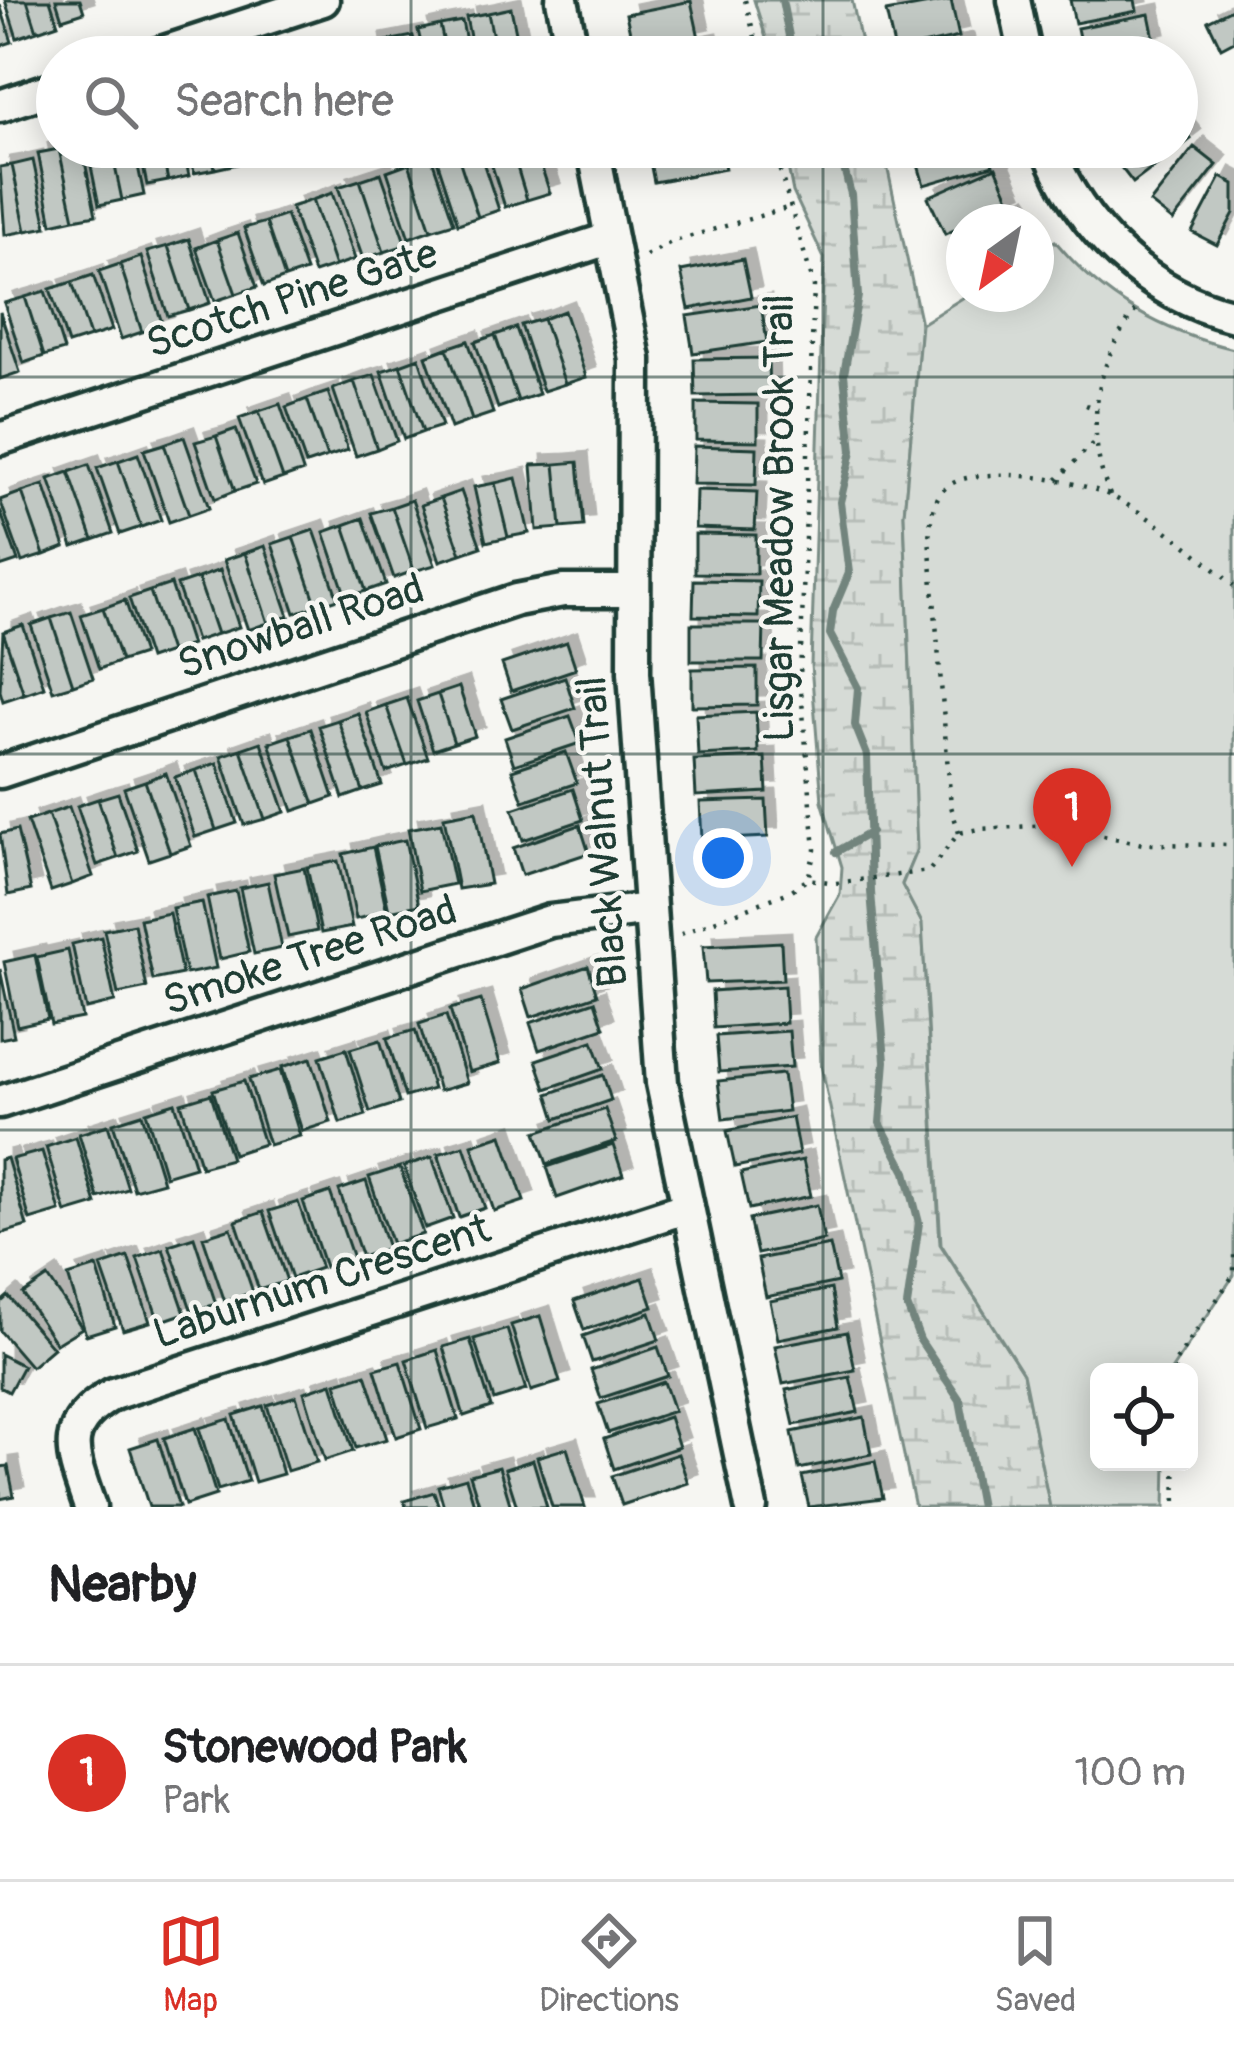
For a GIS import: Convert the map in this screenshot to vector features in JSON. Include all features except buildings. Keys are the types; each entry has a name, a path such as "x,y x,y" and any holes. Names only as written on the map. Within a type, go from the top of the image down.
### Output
{"street":[{"path":"213,36 323,0"},
{"path":"562,0 570,36"},
{"path":"1014,0 1022,36"},
{"path":"0,106 36,94"},
{"name":"Black Walnut Trail","path":"596,168 635,359 634,591 662,1083 751,1507"},
{"path":"1056,168 1095,228 1141,274 1234,316"},
{"name":"Scotch Pine Gate","path":"0,440 611,238"},
{"name":"Snowball Road","path":"0,772 516,600 563,591 634,591"},
{"name":"Smoke Tree Road","path":"0,1102 550,921 650,909"},
{"name":"Laburnum Crescent","path":"90,1507 73,1453 75,1428 88,1408 113,1394 685,1208"}],"path":[{"path":"745,0 754,36"},
{"name":"Lisgar Meadow Brook Trail","path":"778,168 788,208 807,249 814,286 800,678 815,850 808,879"},
{"path":"646,256 693,234 788,208"},
{"path":"1110,495 1094,442 1103,366 1124,324 1159,284"},
{"path":"1086,405 1098,410"},
{"path":"1056,481 1094,442"},
{"path":"959,833 951,806 934,604 932,509 947,486 975,477 1056,481 1110,495 1178,539 1234,586"},
{"path":"681,934 790,892 808,879 836,883 928,871 959,833 1050,825 1143,844 1234,844"},
{"path":"1175,1363 1234,1274 1234,1252"},
{"path":"1175,1471 1176,1507"}],"green space":[{"path":"754,0 852,0 860,36 765,36"},
{"path":"788,168 888,168 921,324 904,514 917,849 902,884 922,923 940,1244 1023,1373 1050,1507 915,1507 821,1065 816,937 840,894 842,867 822,801 811,665 824,258 793,192"},
{"path":"1054,242 1093,280 1136,310 1182,333 1234,349 1234,1275 1176,1363 1090,1363 1090,1471 1166,1471 1165,1507 1050,1507 1023,1373 941,1244 922,923 902,885 917,849 904,514 921,324 946,308 946,312 1054,312"}],"waterway":[{"path":"782,0 789,36"},
{"path":"844,168 851,194 858,296 844,374 852,451 840,502 849,573 833,611 830,634 858,688 855,725 867,755 871,892 885,1061 880,1123 906,1172 919,1223 907,1306 920,1340 960,1400 980,1507"},
{"path":"836,852 871,832"}],"place":[{"name":"Stonewood Park","path":"1072,867"}]}
